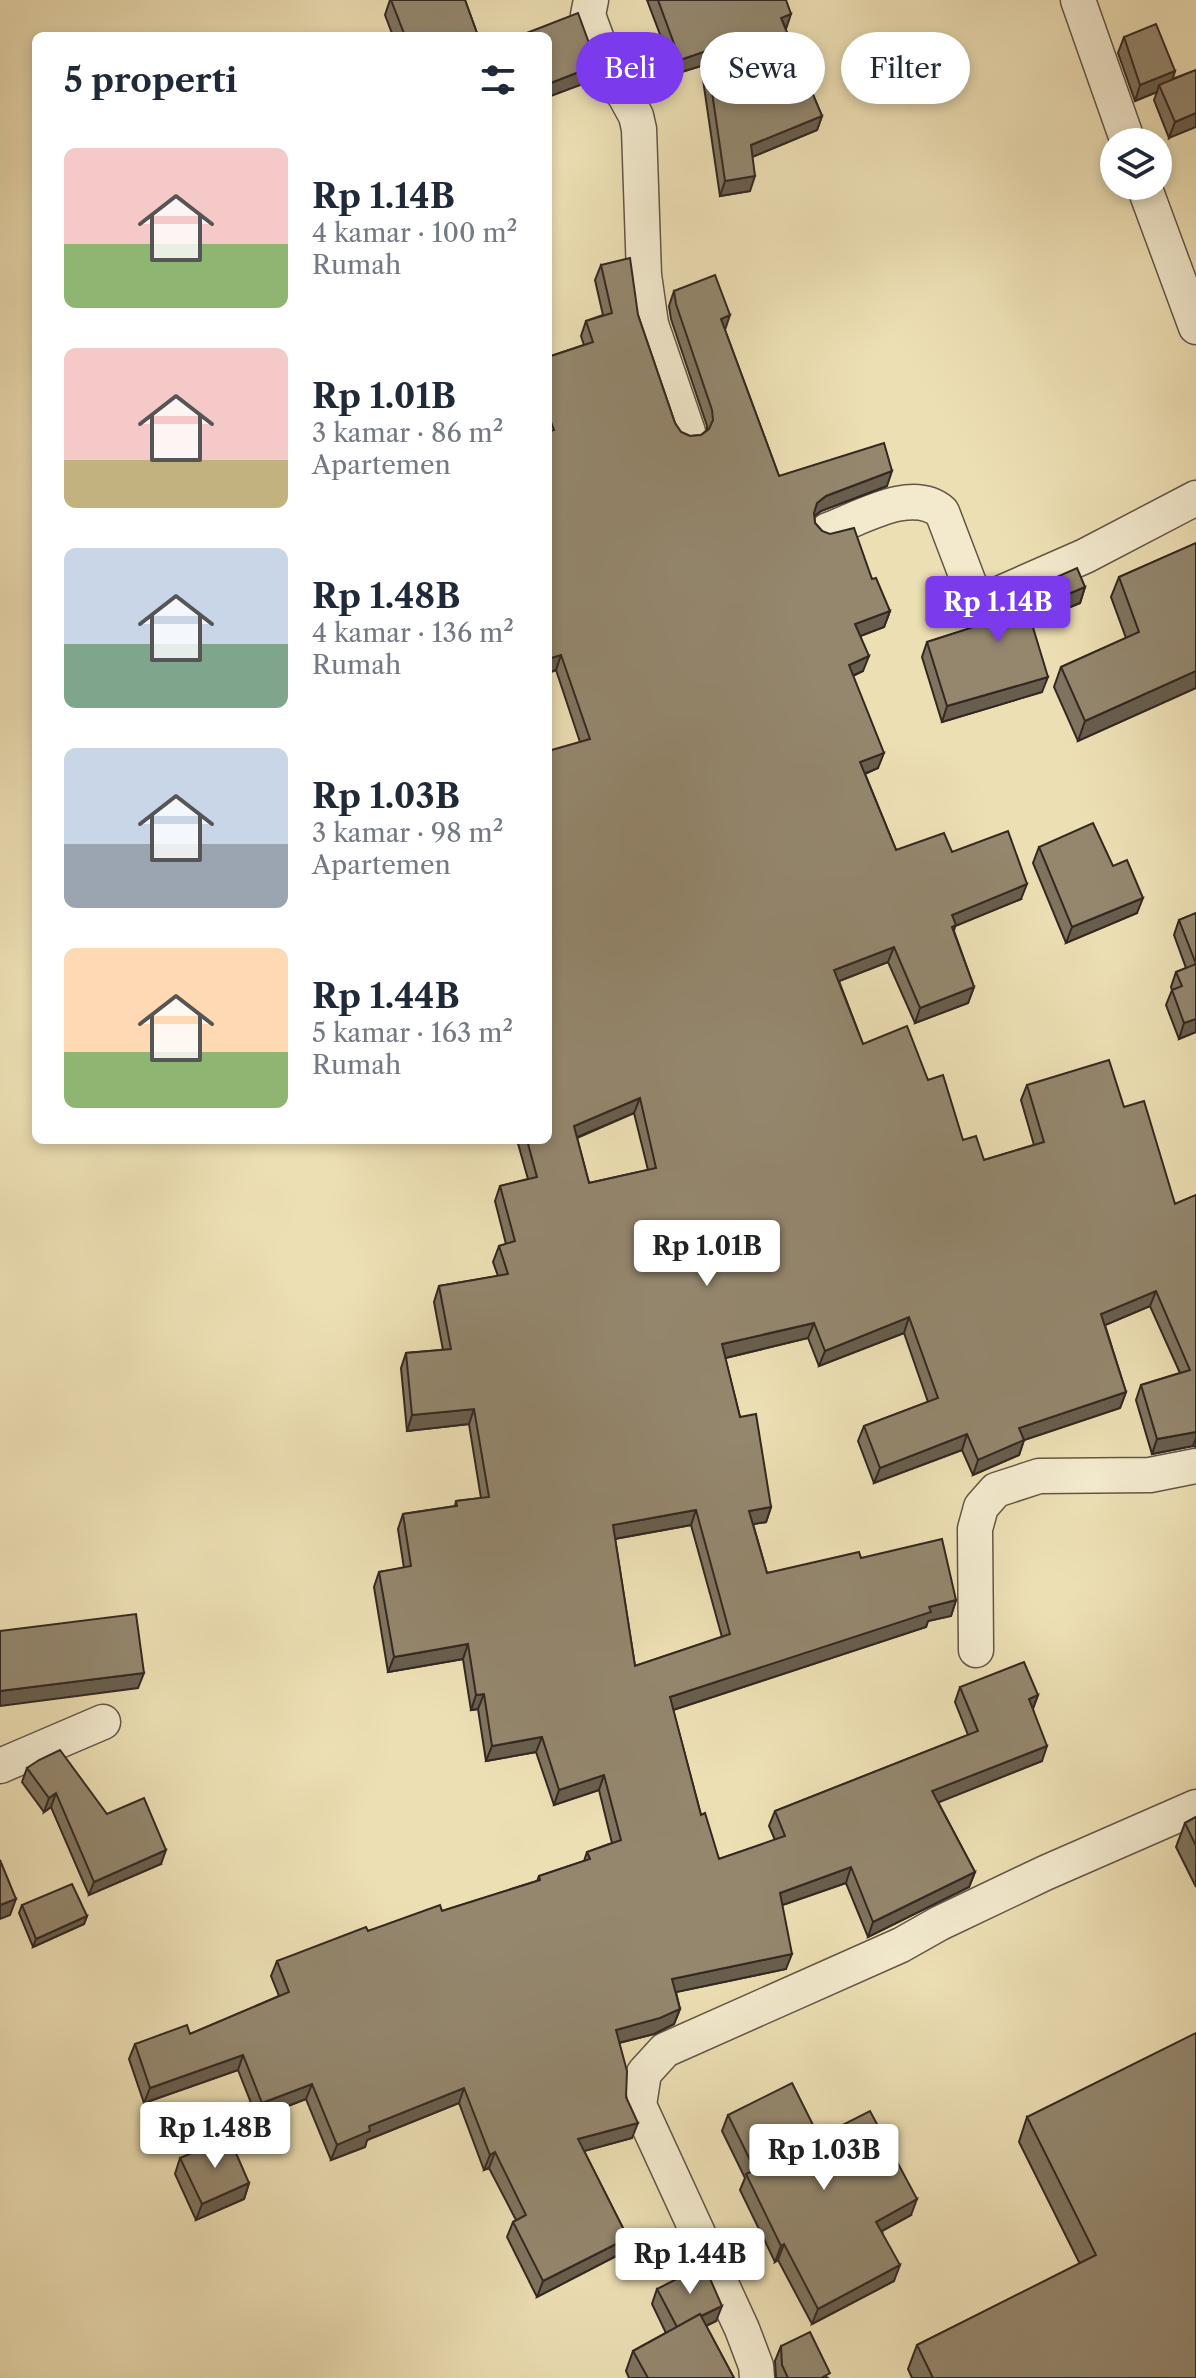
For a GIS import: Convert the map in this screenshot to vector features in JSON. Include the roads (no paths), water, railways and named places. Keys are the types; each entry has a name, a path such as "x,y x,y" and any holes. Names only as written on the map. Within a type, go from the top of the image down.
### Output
{"street":[{"path":"591,0 588,15 613,83 624,94 639,129 644,275 651,324 688,432"},
{"path":"1078,0 1123,128"},
{"path":"1149,200 1196,327"},
{"path":"828,530 907,500 934,505 942,512 969,583 974,591 984,597 994,596 1085,556 1196,498 1196,526"},
{"path":"976,1650 975,1529 981,1507 996,1490 1039,1476 1150,1475 1196,1466"},
{"path":"0,1766 103,1722"},
{"path":"757,2378 756,2366 742,2329 639,2105 644,2073 665,2050 901,1945 1045,1873 1196,1807"}]}
